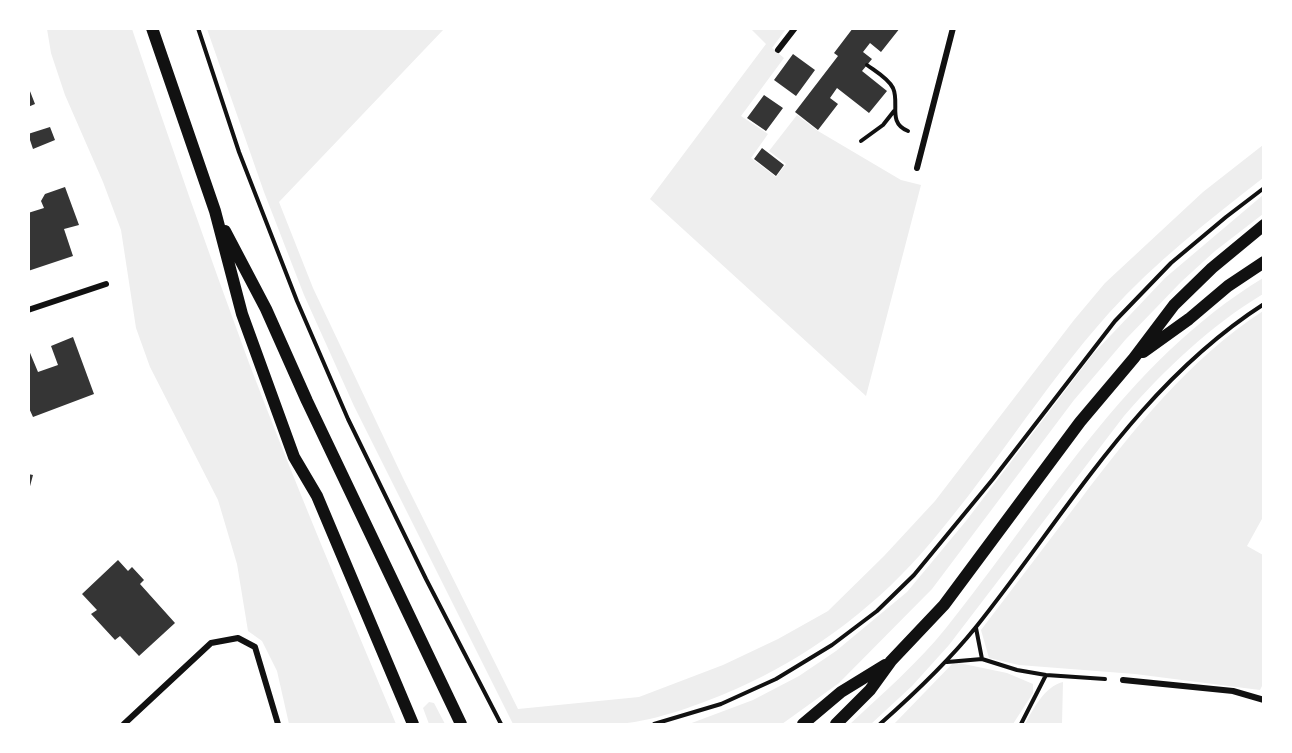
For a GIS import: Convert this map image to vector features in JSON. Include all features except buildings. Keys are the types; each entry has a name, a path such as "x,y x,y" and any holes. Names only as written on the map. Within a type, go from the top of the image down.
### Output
{"main road":[{"path":"152,28 215,211 242,314 294,457 317,496 413,724"},
{"path":"215,211 266,309 307,401 461,724"},
{"path":"836,724 870,690 891,661 944,605 1080,422 1134,358 1174,304 1263,225"},
{"path":"1134,358 1189,320 1228,286 1263,262"},
{"path":"802,724 842,692 891,661"}],"street":[{"path":"778,50 795,28"},
{"path":"917,168 953,28"},
{"path":"28,310 106,284"},
{"path":"124,724 211,643 238,638 255,647 278,724"},
{"path":"1123,680 1233,692 1263,700"}],"path":[{"path":"198,28 243,163 297,301 343,408 426,579 501,724"},
{"path":"867,65 890,83 895,94 894,110 898,126 926,136"},
{"path":"861,141 883,125 894,110"},
{"path":"654,724 721,704 776,679 832,645 877,610 914,575 986,488 1115,321 1171,263 1263,188"},
{"path":"880,724 946,662 976,627 1106,453 1156,394 1210,342 1263,304"},
{"path":"976,627 982,659"},
{"path":"946,662 982,659 1017,670 1046,675 1123,680"},
{"path":"1021,724 1046,675"}],"shaded area":[{"path":"47,29 132,29 249,363 396,724 289,724 277,671 262,641 248,631 237,564 218,500 150,367 136,328 121,230 65,95 51,53"},
{"path":"207,29 444,29 279,202 313,288 403,478 518,709 639,697 723,665 778,639 828,611 935,501 1105,283 1203,192 1263,145 1263,178 1183,242 1109,313 1060,372 945,526 880,596 835,632 762,677 680,711 635,722 607,725 513,724 354,406 304,295 264,192"},
{"path":"751,29 786,29 772,48 784,58 741,116 768,134 751,158 776,177 786,164 769,151 797,115 818,131 901,180 921,185 866,396 650,199 766,44"},
{"path":"1263,195 1263,214 1215,251 1181,282 1126,339 1074,400 932,589 839,683 782,724 689,724 753,700 799,676 836,651 907,592 966,521 1093,354 1165,278"},
{"path":"1263,278 1263,294 1225,320 1189,349 1124,416 949,645 912,686 871,724 850,724 924,654 946,628 1053,485 1128,393 1169,351 1214,312"},
{"path":"1263,311 1263,517 1247,546 1263,555 1264,682 1260,690 1135,674 1019,665 989,658 981,630 1121,448 1187,373 1236,330"},
{"path":"954,662 1007,673 1033,684 1033,693 1013,724 894,724"},
{"path":"1063,682 1062,724 1025,724 1045,693"},
{"path":"429,702 434,703 445,724 429,724 423,708"}]}
